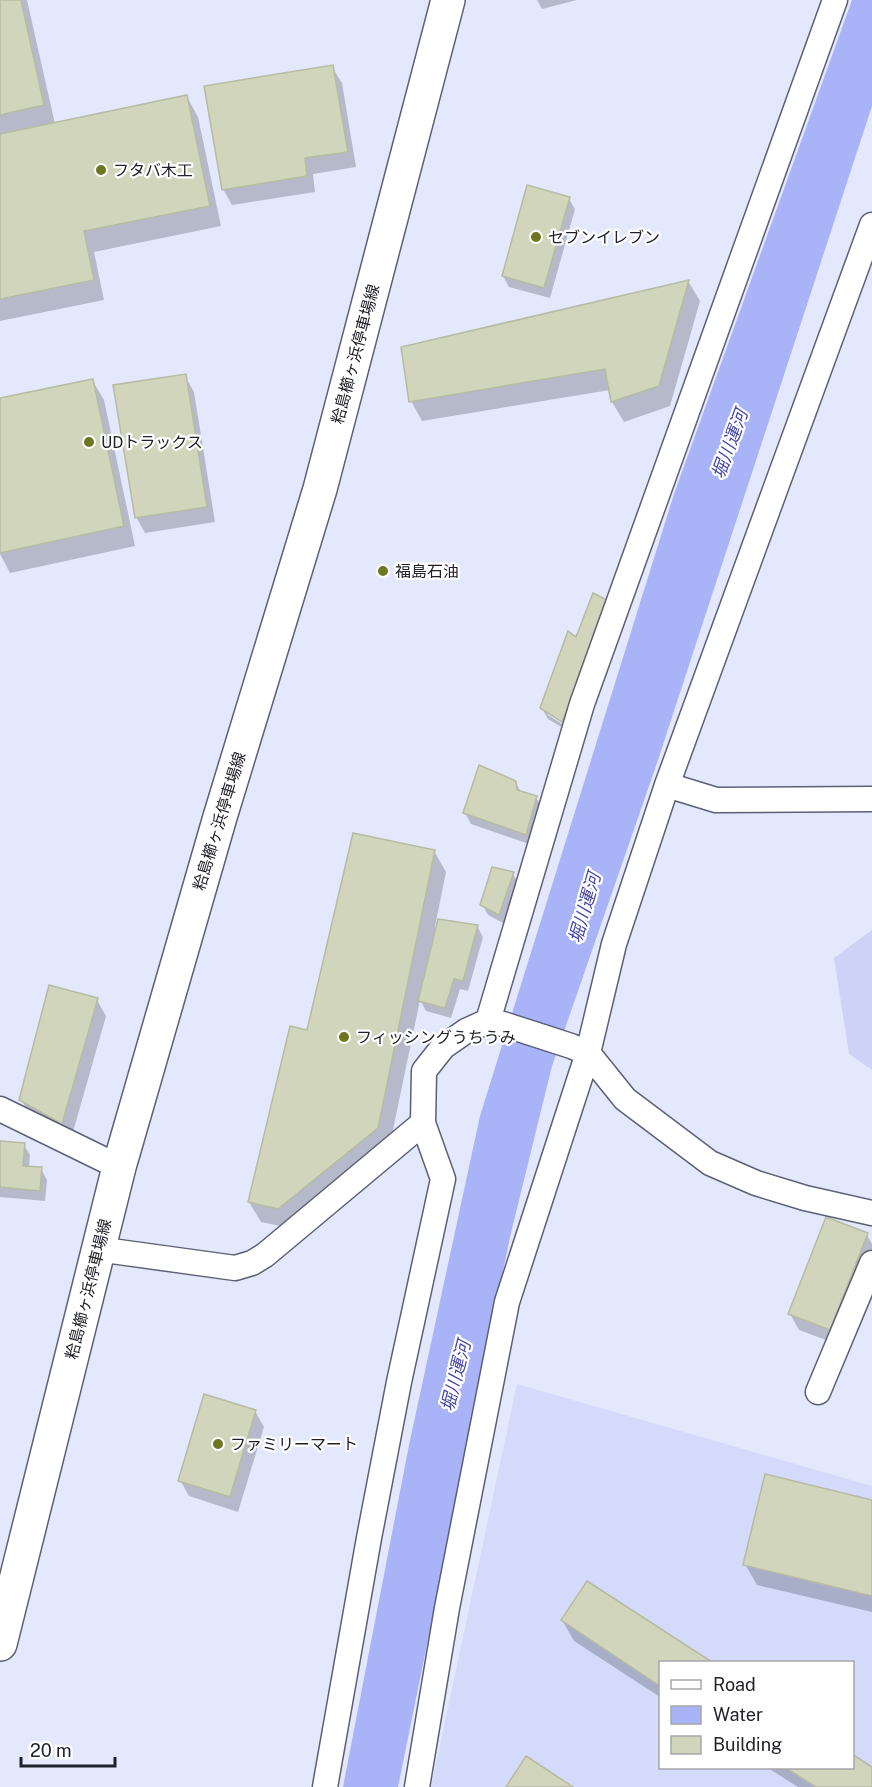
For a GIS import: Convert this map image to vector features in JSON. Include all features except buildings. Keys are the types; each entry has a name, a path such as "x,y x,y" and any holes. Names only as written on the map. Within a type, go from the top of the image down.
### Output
{"main road":[{"name":"粭島櫛ヶ浜停車場線","path":"0,1644 118,1167 220,817 320,489 448,0"}],"street":[{"path":"495,1022 582,704 835,0"},
{"path":"417,1787 447,1608 507,1302 580,1049 667,785 872,225"},
{"path":"667,785 716,800 872,799"},
{"path":"325,1787 393,1415 443,1179 423,1123 424,1071 442,1047 466,1030 495,1022 580,1049 625,1099 710,1163 756,1183 805,1198 872,1213"},
{"path":"0,1109 118,1167"},
{"path":"97,1249 235,1268 252,1263 423,1123"},
{"path":"818,1392 872,1263"}],"shaded area":[{"path":"872,930 872,1070 849,1054 834,958"},
{"path":"517,1384 872,1486 872,1787 431,1787"}],"water":[{"name":"堀川運河","path":"852,0 872,0 872,106 657,763 552,1066 510,1237 398,1787 343,1787 409,1445 480,1116 674,494"}],"place":[{"name":"フタバ木工","path":"101,170"},
{"name":"セブンイレブン","path":"536,237"},
{"name":"UDトラックス","path":"89,442"},
{"name":"福島石油","path":"383,571"},
{"name":"フィッシングうちうみ","path":"344,1037"},
{"name":"ファミリーマート","path":"218,1444"}]}
